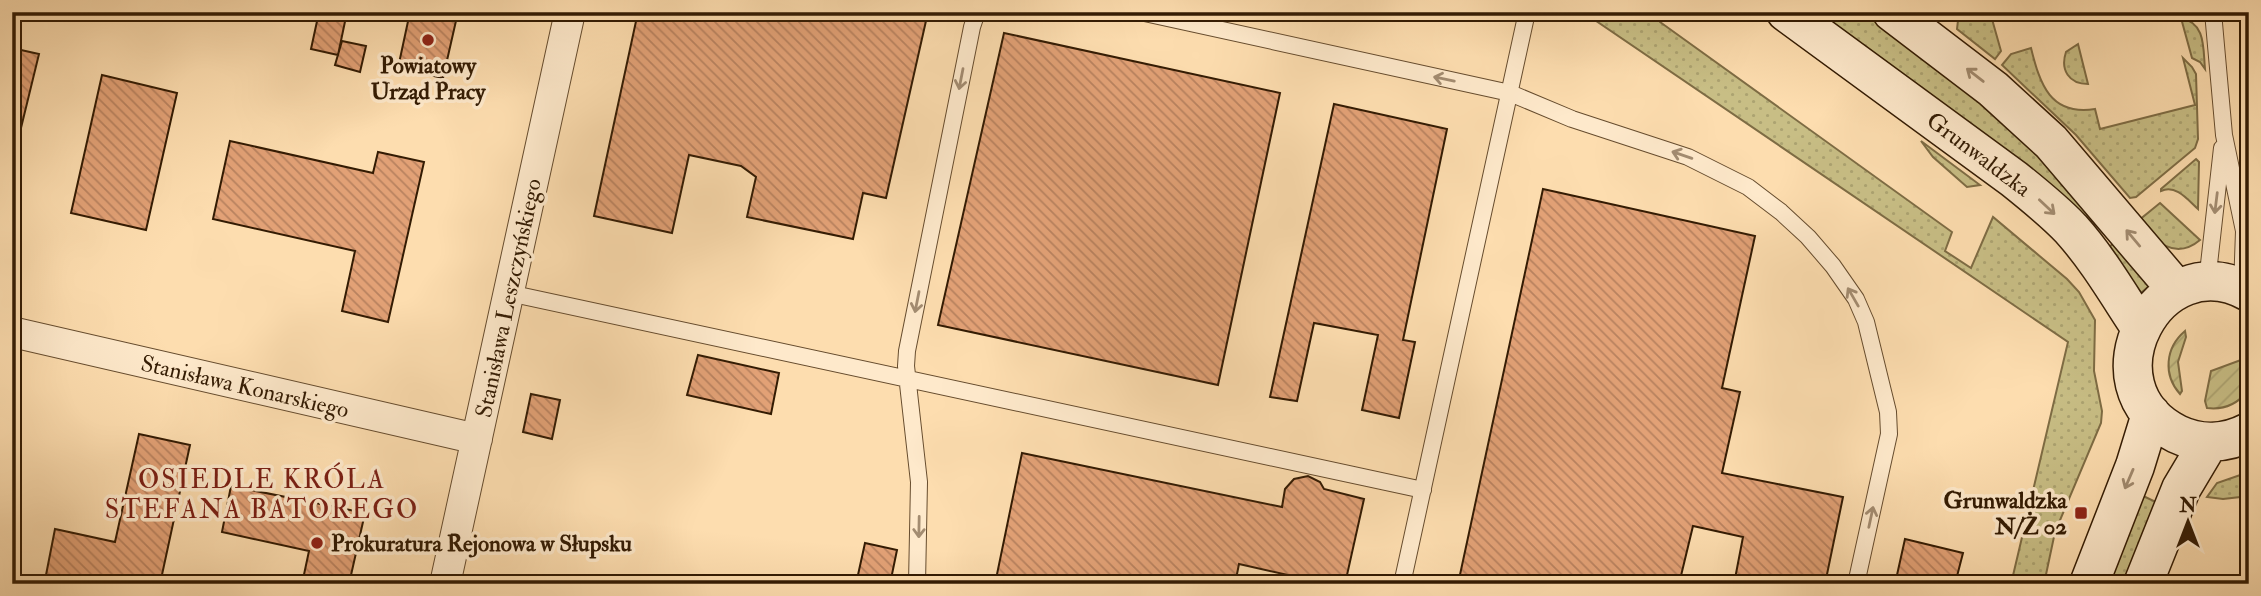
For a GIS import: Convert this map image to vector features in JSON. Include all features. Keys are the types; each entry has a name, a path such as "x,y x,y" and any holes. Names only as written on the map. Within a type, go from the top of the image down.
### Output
{"street":[{"name":"Stanisława Leszczyńskiego","path":"445,584 570,12"},
{"name":"Grunwaldzka","path":"1786,12 2042,201 2092,255 2140,327"},
{"path":"1892,12 1993,89 2219,288"},
{"path":"2219,288 2155,306 2140,327 2133,349 2132,372 2138,395 2151,414 2167,429 2187,439 2209,442 2235,439 2249,432"},
{"name":"Stanisława Konarskiego","path":"12,332 477,439"},
{"path":"2089,584 2135,466 2151,414"},
{"path":"2143,584 2181,489 2209,442"}],"lane":[{"path":"917,584 919,482 907,378 907,351 969,40 977,12"},
{"path":"1140,12 1510,93 1572,119 1712,167 1748,187 1781,212 1808,237 1856,299 1866,322 1890,424 1856,584"},
{"path":"1402,584 1527,12"},
{"path":"2213,12 2224,135 2244,231 2219,288"},
{"path":"2219,288 2224,135"},
{"path":"509,293 1423,489"}],"shaded area":[{"path":"1583,12 1658,12 1660,22 1952,232 1945,251 1971,268 1993,217 2079,292 2095,320 2094,371 2102,411 2101,423 2055,532 2044,584 2011,584 2068,342"},
{"path":"1812,12 1866,12 1951,75 2028,142 2096,218 2088,225"},
{"path":"1959,12 1990,12 2001,51 1995,59 1957,29"},
{"path":"2181,18 2195,25 2199,31 2205,69 2200,62 2192,58"},
{"path":"2078,44 2088,84 2071,79 2065,70 2066,52"},
{"path":"2031,48 2038,74 2050,95 2067,107 2095,109 2100,129 2195,105 2183,58 2196,74 2198,139 2195,148 2136,197 2130,198 2076,135 2002,65 2011,54"},
{"path":"1921,141 1980,185 1967,187 1933,157"},
{"path":"2196,159 2199,162 2198,209 2177,191 2161,191"},
{"path":"2160,203 2200,240 2182,249 2166,246 2151,235 2138,221"},
{"path":"2116,241 2149,286 2141,293 2107,249"},
{"path":"2185,331 2186,337 2178,362 2182,391 2180,394 2171,379 2169,362 2173,345"},
{"path":"2249,357 2247,392 2229,405 2207,408 2205,401 2211,371"},
{"path":"2249,472 2249,496 2223,499 2207,497 2217,483"},
{"path":"2139,494 2158,503 2126,584 2105,584"}],"building":[{"path":"319,12 347,12 338,55 311,49"},
{"name":"Powiatowy Urząd Pracy","path":"410,12 458,12 443,78 398,68"},
{"path":"638,12 928,12 886,198 863,193 853,239 747,217 756,177 741,166 689,155 672,233 594,216"},
{"path":"1004,33 1280,93 1218,385 938,325"},
{"path":"342,41 366,46 360,72 335,65"},
{"path":"12,48 39,54 21,128 12,127"},
{"path":"102,75 177,93 146,230 71,213"},
{"path":"1334,104 1447,129 1403,340 1415,342 1399,418 1362,410 1378,335 1314,323 1297,401 1270,397"},
{"path":"230,141 373,173 378,152 424,162 388,322 342,311 355,251 213,219"},
{"path":"1543,189 1755,236 1722,388 1740,392 1722,473 1843,497 1825,584 1734,584 1743,537 1693,526 1679,584 1458,584"},
{"path":"698,355 779,373 771,414 687,395"},
{"path":"531,394 560,400 552,439 523,432"},
{"path":"139,434 190,445 160,584 85,584 46,575 55,529 115,542"},
{"path":"1022,453 1282,507 1285,489 1294,479 1308,476 1320,482 1324,489 1364,499 1345,584 1319,582 1239,564 1235,584 995,584"},
{"name":"Prokuratura Rejonowa w Słupsku","path":"231,486 365,513 349,584 302,584 309,551 222,532"},
{"path":"1905,539 1963,553 1955,584 1895,584"},
{"path":"865,543 897,550 890,584 856,584"}],"place":[{"name":"Powiatowy Urząd Pracy","path":"428,40"},
{"name":"Grunwaldzka N/Ż 02","path":"2081,513"},
{"name":"Prokuratura Rejonowa w Słupsku","path":"317,543"}],"district":[{"name":"OSIEDLE KRÓLA STEFANA BATOREGO","path":"262,494"}]}
